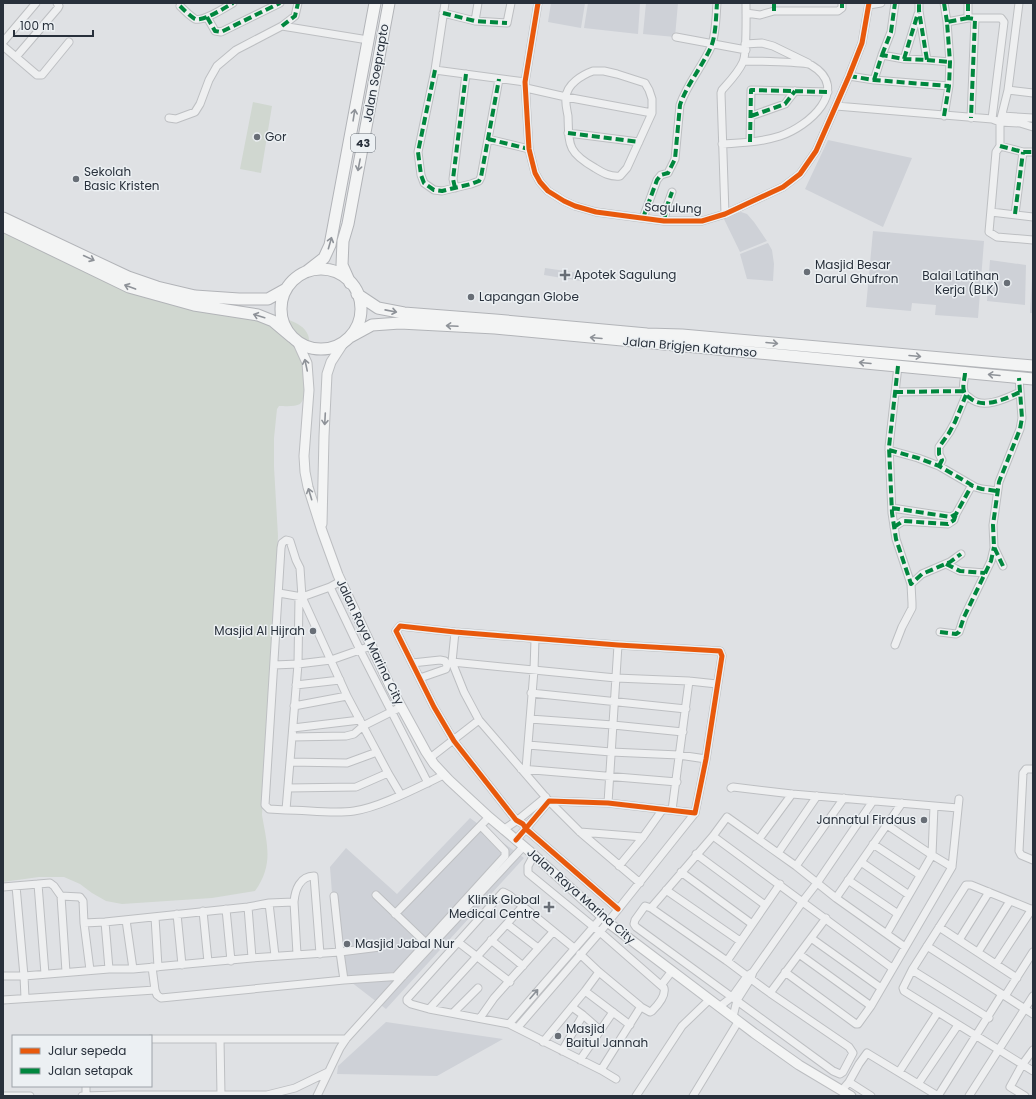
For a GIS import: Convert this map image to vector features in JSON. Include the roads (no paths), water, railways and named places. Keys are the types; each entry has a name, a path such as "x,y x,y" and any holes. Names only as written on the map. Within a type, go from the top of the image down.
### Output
{"highway":[{"name":"Jalan Soeprapto","path":"306,272 324,258 330,245 375,3"},
{"name":"Jalan Soeprapto","path":"350,283 342,265 343,241 348,224 389,3"},
{"path":"361,76 365,82 374,80"},
{"path":"3,218 128,277 157,287 195,296 239,299 268,299 286,289"},
{"path":"3,226 129,287 194,305 258,315 273,321 294,339 302,345 314,349 327,349 340,345 347,339 357,326 361,313 360,300 354,287 345,277 333,271 320,269 306,272 294,278 286,289 281,301 281,314 284,326 294,339"},
{"name":"Jalan Brigjen Katamso","path":"357,294 378,308 404,313 1033,379"},
{"name":"Jalan Brigjen Katamso","path":"347,339 372,325 400,322 613,335 682,335 1033,366"}],"main road":[{"name":"Jalan Raya Marina City","path":"294,339 307,363 309,390 304,456 305,472 308,487 322,531 341,582 371,646 401,707 430,758 444,775 489,817 524,846 605,920 709,1000 799,1065 851,1096"},
{"name":"Jalan Raya Marina City","path":"322,531 324,436 328,374 332,362 347,339"}],"street":[{"path":"3,42 36,3"},
{"path":"16,57 58,8 59,6 57,3"},
{"path":"207,17 215,31 221,32 280,3"},
{"path":"169,118 176,119 196,112 208,80 217,66 236,50 282,26 295,16 298,3"},
{"path":"445,3 435,70 418,152 421,175 424,183 434,190 442,191 479,181 499,79"},
{"path":"475,21 478,3"},
{"path":"443,13 475,21 507,23 511,3"},
{"name":"Sagulung","path":"538,3 525,85 529,149 535,173 540,182 553,195 575,206 596,212 664,221 702,221 725,214 783,187 800,174 816,151 849,76 862,43 869,4"},
{"path":"643,218 657,180 661,175 668,173 675,159 680,105 712,45 718,3"},
{"path":"725,214 721,93 744,61 746,3"},
{"path":"774,3 774,11"},
{"path":"746,13 760,15 774,11 838,11 842,8 842,3"},
{"path":"869,4 881,3"},
{"path":"874,80 890,32 895,3"},
{"path":"919,3 919,12 927,60"},
{"path":"944,3 950,62 949,86 944,116"},
{"path":"968,3 972,19 971,118"},
{"path":"1019,3 1008,90 1001,119 1000,146 996,152 989,232 997,237 1033,240"},
{"path":"180,6 198,20 207,17 231,4"},
{"path":"904,58 919,12"},
{"path":"947,22 1001,18 1004,22 992,119"},
{"path":"282,26 368,40"},
{"path":"676,37 712,45 745,47 762,44 773,46 810,64 825,77 828,92 823,105 818,112 794,130 781,136 750,142 722,144"},
{"path":"3,46 40,76 69,42"},
{"path":"882,56 950,62"},
{"path":"744,61 810,64"},
{"path":"435,70 499,79 566,97 652,113"},
{"path":"593,71 604,71 645,83 652,99 652,113 627,168 620,176 613,177 604,174 582,161 572,150 568,134 566,97 568,91 576,80 584,74 593,71"},
{"path":"455,188 453,179 466,74"},
{"path":"849,76 874,80 949,86"},
{"path":"750,142 751,90 828,92"},
{"path":"1008,90 1033,93"},
{"path":"751,116 785,104 795,91"},
{"path":"836,106 971,118 1033,118"},
{"path":"1001,119 1033,127"},
{"path":"568,134 639,142"},
{"path":"488,139 529,149"},
{"path":"1000,146 1023,152 1033,152"},
{"path":"1015,214 1023,152"},
{"path":"664,221 672,192"},
{"path":"991,212 1033,217"},
{"path":"895,646 902,627 912,608 911,584 896,539 892,508 889,450 898,366"},
{"path":"939,466 942,460 939,454 939,447 955,422 964,393 965,372"},
{"path":"940,632 958,634 991,561 994,547 993,526 997,491 999,482 1020,429 1022,418 1019,378"},
{"path":"896,392 964,393 972,400 980,403 988,403 1007,398 1020,392"},
{"path":"889,450 918,458 939,466 982,489 997,491"},
{"path":"894,527 903,521 948,524 954,520 972,485"},
{"path":"892,508 951,517 956,514"},
{"path":"286,810 298,664 301,597 300,568 291,543 288,540 284,540 280,548 279,593 265,805 269,809 286,810 352,812 365,810 402,795 444,775"},
{"path":"994,547 1003,566"},
{"path":"911,584 922,574 946,564 961,554"},
{"path":"946,564 960,571 985,573"},
{"path":"279,593 301,597 341,582"},
{"path":"330,587 360,650 428,783"},
{"path":"301,597 347,696 388,773 402,795"},
{"path":"509,1024 593,927 605,920 618,909 696,811 706,759 722,656 720,651 618,645 455,632 400,626 396,631 434,707 454,741 516,820 523,824 526,829 618,909"},
{"path":"455,632 452,662 464,692 479,720 524,769 547,799 580,832 640,883"},
{"path":"524,769 528,745 535,638"},
{"path":"608,803 618,645"},
{"path":"274,665 331,660 371,646"},
{"path":"412,663 440,660 445,661 447,665 446,669 420,678"},
{"path":"452,662 616,678 689,681 717,684"},
{"path":"296,685 340,680"},
{"path":"672,810 677,782 689,681"},
{"path":"531,693 686,709"},
{"path":"294,706 347,696"},
{"path":"293,728 362,723 401,707"},
{"path":"530,719 683,732"},
{"path":"430,758 454,741 479,720"},
{"path":"292,737 346,736 354,734 362,723"},
{"path":"528,745 611,752 680,755 706,759"},
{"path":"290,762 347,763 377,752"},
{"path":"524,769 677,782"},
{"path":"1033,769 1026,769 1023,773 1019,851 1021,855 1033,860"},
{"path":"288,788 356,787 388,773"},
{"path":"731,788 958,808"},
{"path":"759,840 792,794"},
{"path":"778,853 817,796"},
{"path":"796,866 844,798"},
{"path":"504,830 547,799 696,811"},
{"path":"516,840 526,829 547,799"},
{"path":"786,972 856,1024 860,1022 871,1006 952,867 958,799"},
{"path":"719,1006 734,999 803,901 818,883 873,801"},
{"path":"836,898 902,803"},
{"path":"886,933 932,856 934,806"},
{"path":"619,866 663,809"},
{"path":"395,914 489,817"},
{"path":"651,908 713,836 727,817 905,947"},
{"path":"887,825 932,856 952,867"},
{"path":"317,1096 346,1039 403,976 505,856 505,851 481,826"},
{"path":"580,832 643,836"},
{"path":"713,836 892,968"},
{"path":"873,844 920,875"},
{"path":"395,977 524,846"},
{"path":"696,854 765,905"},
{"path":"534,855 528,866 528,873 662,984 665,991 655,1008 650,1012 641,1007 580,954"},
{"path":"861,862 909,895"},
{"path":"681,872 752,924"},
{"path":"297,954 294,894 299,883 305,878 314,876 320,954"},
{"path":"848,880 898,914"},
{"path":"38,884 45,974"},
{"path":"3,888 52,884 61,896 66,972"},
{"path":"726,961 780,884"},
{"path":"996,964 1033,910 971,885 966,885 912,970 903,990 1033,1071"},
{"path":"16,886 25,998"},
{"path":"666,890 740,941"},
{"path":"574,948 509,894 503,892 407,998 408,1002 429,1009 454,1012 509,1024 602,1070 616,1079"},
{"path":"959,940 988,892"},
{"path":"376,895 428,945"},
{"path":"61,896 80,897 83,901 84,923 90,970"},
{"path":"334,896 344,980"},
{"path":"978,952 1010,901"},
{"path":"84,923 248,907 269,903 294,902"},
{"path":"269,903 276,956"},
{"path":"429,1009 523,906"},
{"path":"645,906 651,908 726,961 750,976 770,993 852,1050 852,1055 840,1074 833,1071 636,927 634,924 635,920 645,906"},
{"path":"248,907 252,958"},
{"path":"226,909 231,960"},
{"path":"203,911 208,962"},
{"path":"177,914 182,965"},
{"path":"155,916 155,990 157,995 161,998 344,980 403,976"},
{"path":"770,993 826,918"},
{"path":"126,920 133,969"},
{"path":"518,1028 600,932 605,920"},
{"path":"105,922 109,969"},
{"path":"507,924 538,948"},
{"path":"939,927 1017,978"},
{"path":"480,1018 494,998 510,982 553,932"},
{"path":"811,938 881,988"},
{"path":"491,940 523,966"},
{"path":"458,942 510,982"},
{"path":"927,946 1033,1014"},
{"path":"3,976 24,976 90,970 133,969 297,954 320,954 380,947"},
{"path":"842,1090 850,1082 859,1064 867,1053 938,1096 976,1036 1017,978 1033,952"},
{"path":"799,954 871,1006"},
{"path":"912,970 989,1018"},
{"path":"662,984 672,971"},
{"path":"544,1042 599,972"},
{"path":"454,1012 478,988"},
{"path":"3,1000 155,990"},
{"path":"585,991 630,1025"},
{"path":"969,1096 1033,996"},
{"path":"693,1096 735,1019 734,999"},
{"path":"636,1096 682,1026 709,1000"},
{"path":"572,1007 600,1030"},
{"path":"602,1070 641,1007"},
{"path":"580,1060 613,1012"},
{"path":"899,1072 938,1012"},
{"path":"562,1051 583,1015"},
{"path":"918,1084 958,1025"},
{"path":"152,1039 346,1039"},
{"path":"220,1039 220,1095"},
{"path":"1025,1096 1010,1086 1022,1064 1033,1050"},
{"path":"82,1096 267,1095 280,1093 295,1088 328,1072"},
{"path":"850,1082 871,1096"},
{"path":"3,1096 30,1096"}],"place":[{"name":"Gor","path":"257,137"},
{"name":"Sekolah Basic Kristen","path":"76,179"},
{"name":"Masjid Besar Darul Ghufron","path":"807,272"},
{"name":"Apotek Sagulung","path":"565,275"},
{"name":"Balai Latihan Kerja (BLK)","path":"1007,283"},
{"name":"Lapangan Globe","path":"471,297"},
{"name":"Masjid Al Hijrah","path":"313,631"},
{"name":"Jannatul Firdaus","path":"924,820"},
{"name":"Klinik Global Medical Centre","path":"549,907"},
{"name":"Masjid Jabal Nur","path":"347,944"},
{"name":"Masjid Baitul Jannah","path":"558,1036"}]}
